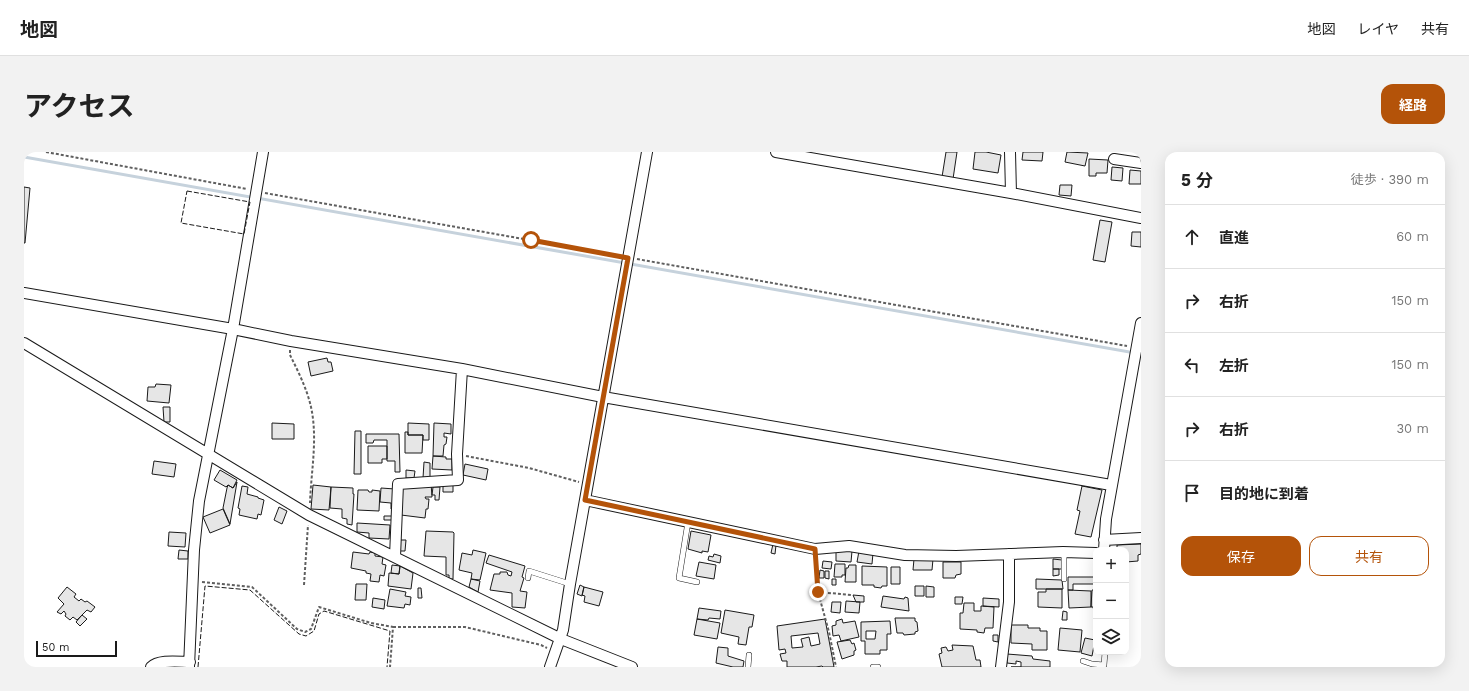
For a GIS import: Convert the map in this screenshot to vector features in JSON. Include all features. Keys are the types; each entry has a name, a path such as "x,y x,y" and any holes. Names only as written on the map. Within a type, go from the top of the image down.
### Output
{"street":[{"path":"151,667 153,665 165,662 190,664 194,550 199,501 233,329 263,152"},
{"path":"550,667 561,639 647,152"},
{"path":"776,152 1011,193 1141,218"},
{"path":"1010,152 1011,193"},
{"path":"1114,159 1141,163"},
{"path":"24,293 233,329 291,341 462,369 603,397 1111,485"},
{"path":"1141,323 1111,485 1104,545 1141,538"},
{"path":"24,343 309,515 561,639 632,667"},
{"path":"395,557 398,484 458,480 457,454 462,369"},
{"path":"585,500 815,549 849,546 905,555 956,556 1064,552 1093,553"},
{"path":"1001,667 1009,602 1010,554"}],"lane":[{"path":"688,522 679,578 698,582"},
{"path":"1064,552 1064,579"},
{"path":"528,578 529,571 570,584"},
{"path":"748,667 749,655"},
{"path":"1082,661 1104,665 1105,655"},
{"path":"873,667 878,667"}],"path":[{"path":"46,152 628,258 1137,348"},
{"path":"291,341 290,355 305,389 311,407 313,423 313,473 310,488 304,585"},
{"path":"457,454 529,468 588,484"},
{"path":"815,549 818,592 830,632 836,667"},
{"path":"193,582 252,587 297,629 305,632 311,629 319,607 371,623 393,627 465,627 541,645 556,652"},
{"path":"818,592 852,595"},
{"path":"390,667 393,627"}],"building":[{"path":"946,152 957,152 953,179 942,177"},
{"path":"975,152 986,152 1001,155 998,173 973,169"},
{"path":"1023,152 1043,152 1042,161 1022,160"},
{"path":"1067,152 1088,153 1085,166 1065,162"},
{"path":"1089,159 1108,160 1107,173 1096,173 1096,176 1089,176"},
{"path":"1112,167 1123,168 1122,181 1111,180"},
{"path":"1130,170 1141,171 1141,184 1129,184"},
{"path":"1060,185 1072,185 1071,196 1059,195"},
{"path":"24,187 30,188 25,243 24,243"},
{"path":"1100,220 1112,222 1105,262 1093,260"},
{"path":"1132,232 1141,232 1141,247 1131,246"},
{"path":"327,358 328,362 331,362 333,371 311,376 308,362"},
{"path":"156,384 171,385 169,403 147,401 148,387 155,387"},
{"path":"163,407 170,407 170,422 164,422"},
{"path":"272,423 294,424 294,439 272,439"},
{"path":"408,423 429,424 429,440 423,440 423,435 408,435"},
{"path":"434,423 451,424 451,434 444,433 444,437 447,437 446,444 444,445 443,456 433,456"},
{"path":"355,431 361,431 361,474 354,474"},
{"path":"405,432 408,432 408,435 423,435 422,453 405,453"},
{"path":"366,434 399,434 400,472 395,472 395,461 387,461 387,440 374,440 373,443 366,443"},
{"path":"368,446 387,446 387,459 382,459 382,463 368,463"},
{"path":"433,456 452,459 452,470 432,469"},
{"path":"154,461 176,464 174,477 152,474"},
{"path":"424,462 430,463 430,478 423,478"},
{"path":"465,464 488,469 486,480 463,475"},
{"path":"220,470 237,480 233,488 228,485 226,487 214,480"},
{"path":"406,470 415,471 414,478 406,478"},
{"path":"237,482 230,524 223,508 228,485 233,488"},
{"path":"431,483 432,497 425,497 426,499 429,499 425,518 401,515 402,485"},
{"path":"443,484 453,484 453,492 443,492"},
{"path":"313,485 331,487 329,510 311,509"},
{"path":"242,486 248,487 247,494 264,500 261,515 258,514 257,519 239,515 240,509 238,508"},
{"path":"1082,486 1102,490 1091,537 1075,534 1080,511 1077,510"},
{"path":"331,487 353,488 352,525 347,524 347,519 342,518 342,509 330,508"},
{"path":"433,487 440,487 439,500 435,500 435,495 432,495"},
{"path":"381,488 395,489 394,509 391,509 391,503 380,502"},
{"path":"358,490 368,490 369,492 372,492 372,490 380,491 379,511 357,510"},
{"path":"279,507 287,511 282,524 274,520"},
{"path":"223,509 230,525 210,533 203,517"},
{"path":"384,516 392,516 392,520 384,520"},
{"path":"357,523 390,525 389,539 369,538 369,533 357,532"},
{"path":"426,531 454,533 453,579 449,579 449,575 446,575 446,557 424,556"},
{"path":"691,531 711,535 708,552 702,551 702,553 688,549"},
{"path":"169,532 186,533 185,547 168,546"},
{"path":"399,540 406,540 405,551 398,551"},
{"path":"773,544 776,545 775,554 771,553"},
{"path":"1141,544 1141,554 1138,555 1138,561 1129,562 1129,547 1117,547 1117,545"},
{"path":"179,550 188,551 188,559 178,559"},
{"path":"473,550 486,553 480,580 471,579 472,573 459,570 462,553 472,555"},
{"path":"836,550 852,551 851,562 836,561"},
{"path":"859,551 873,553 872,564 857,562"},
{"path":"353,552 369,554 370,552 375,553 375,556 383,557 382,564 386,565 384,576 380,575 379,582 370,581 371,574 366,573 366,571 351,568"},
{"path":"714,554 721,556 720,563 708,560 709,556 713,557"},
{"path":"489,555 525,566 522,577 524,578 520,591 527,592 525,608 512,607 512,593 490,590 494,574 507,572 508,575 511,576 512,572 486,563"},
{"path":"914,559 933,559 932,570 913,570"},
{"path":"1053,559 1062,560 1062,569 1053,569"},
{"path":"823,561 832,562 831,569 822,568"},
{"path":"699,562 716,565 714,579 696,576"},
{"path":"943,562 961,562 961,574 956,575 955,578 943,578"},
{"path":"835,564 845,564 845,575 842,575 842,577 834,577"},
{"path":"392,565 400,566 399,574 391,573"},
{"path":"849,565 856,565 856,582 845,582 846,568 848,568"},
{"path":"400,566 413,573 411,589 388,586 389,573 399,574"},
{"path":"862,566 887,567 887,586 882,586 881,588 874,587 874,585 862,585"},
{"path":"891,567 900,567 900,584 891,584"},
{"path":"1053,569 1059,569 1059,575 1053,576"},
{"path":"820,570 824,571 824,578 819,578"},
{"path":"825,571 829,571 829,579 825,578"},
{"path":"1068,577 1093,577 1093,584 1073,584 1073,590 1068,590"},
{"path":"471,579 480,581 478,592 469,587"},
{"path":"832,579 836,579 836,585 832,585"},
{"path":"1036,579 1062,580 1063,589 1036,589"},
{"path":"356,584 367,584 366,600 355,600"},
{"path":"580,585 584,587 582,596 577,594"},
{"path":"915,586 924,586 924,596 915,596"},
{"path":"926,586 934,587 934,597 926,597"},
{"path":"67,587 76,594 74,597 79,601 81,599 85,602 87,601 95,607 91,612 87,610 77,620 73,617 70,620 65,616 66,614 64,611 61,614 57,612 64,604 58,598"},
{"path":"584,587 603,592 599,606 584,602 585,596 582,595"},
{"path":"418,588 421,588 422,598 418,598"},
{"path":"390,589 406,592 405,596 411,597 410,605 405,604 404,608 387,606"},
{"path":"1046,589 1062,589 1062,608 1038,607 1038,592 1046,592"},
{"path":"1068,590 1091,591 1091,607 1069,608"},
{"path":"1092,590 1093,590 1093,607 1091,607"},
{"path":"853,595 864,596 864,602 856,602"},
{"path":"883,596 904,599 905,597 908,598 909,611 881,607"},
{"path":"955,597 963,597 962,604 955,604"},
{"path":"373,598 385,600 384,609 372,607"},
{"path":"983,598 999,599 999,607 983,606"},
{"path":"846,601 860,602 859,613 845,612"},
{"path":"832,602 841,602 840,613 831,612"},
{"path":"964,603 974,603 974,611 981,611 981,606 994,607 993,628 985,628 984,633 977,632 977,630 960,629 960,613 963,613"},
{"path":"699,608 721,611 720,619 697,619"},
{"path":"725,610 754,615 752,627 749,627 746,645 738,644 739,637 721,633"},
{"path":"1063,611 1067,612 1067,620 1062,620"},
{"path":"82,615 87,619 80,626 76,622"},
{"path":"895,618 915,618 918,631 915,632 915,634 904,635 903,633 897,633"},
{"path":"697,619 720,623 717,639 694,635"},
{"path":"825,619 834,667 787,667 787,661 782,661 780,654 786,653 785,649 779,650 777,626","holes":["818,633 820,644 811,646 809,637 801,639 803,647 792,648 791,636"]},
{"path":"842,619 843,623 855,621 859,637 841,641 839,635 833,636 832,626 836,625 836,621"},
{"path":"890,621 891,634 887,634 887,650 880,650 880,654 865,654 865,641 861,641 861,622","holes":["866,631 876,631 875,639 866,639"]},
{"path":"1011,625 1028,625 1028,628 1040,628 1040,631 1047,631 1047,650 1032,650 1032,644 1011,643"},
{"path":"1060,628 1082,630 1080,652 1058,650"},
{"path":"993,635 998,635 998,642 993,641"},
{"path":"1085,638 1093,640 1092,656 1081,653"},
{"path":"850,640 852,644 854,643 856,650 854,651 854,655 842,659 837,642"},
{"path":"952,645 973,646 976,660 980,660 981,667 942,667 939,654 942,653 941,648 946,647 948,651 953,650"},
{"path":"718,647 728,648 728,656 744,661 743,667 733,667 716,663"},
{"path":"1007,654 1032,656 1033,659 1050,661 1050,667 1021,667 1021,662 1016,661 1016,664 1007,663"}],"waterway":[{"path":"24,157 1141,354"}],"fence":[{"path":"187,191 250,202 244,234 181,223 187,191"},
{"path":"198,667 205,586 250,590 299,634 306,636 314,631 319,614 324,611 390,631 387,667"}],"route":[{"path":"531,240 628,258 585,500 815,549 818,592"}]}
